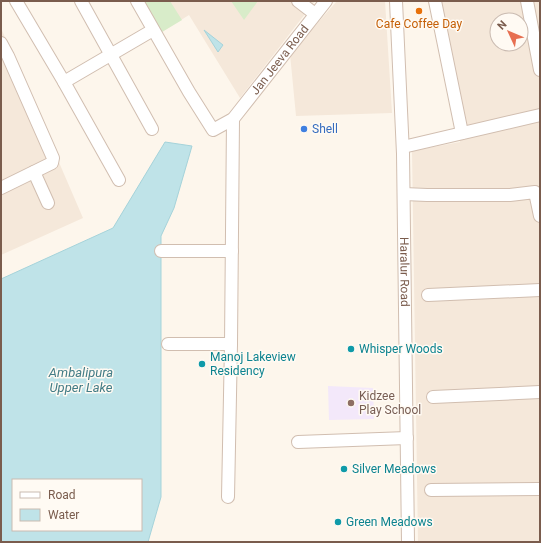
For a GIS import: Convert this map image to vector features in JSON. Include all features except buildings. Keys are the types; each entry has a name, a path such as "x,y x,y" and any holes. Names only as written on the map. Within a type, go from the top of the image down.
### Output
{"street":[{"path":"16,1 64,82 119,180"},
{"path":"81,1 152,129"},
{"path":"137,1 189,92 213,130 233,119 228,497"},
{"path":"298,1 315,14"},
{"name":"Jan Jeeva Road","path":"233,119 326,1"},
{"name":"Haralur Road","path":"396,1 404,194 408,542"},
{"path":"435,1 462,133"},
{"path":"527,1 540,70"},
{"path":"64,82 154,30"},
{"path":"1,43 53,158 52,164 1,188"},
{"path":"402,147 540,115"},
{"path":"34,172 48,203"},
{"path":"404,194 510,195 535,192 540,216"},
{"path":"161,251 232,251"},
{"path":"428,295 540,290"},
{"path":"168,344 231,344"},
{"path":"433,397 540,392"},
{"path":"298,442 407,438"},
{"path":"431,490 540,489"}],"shaded area":[{"path":"144,1 315,1 240,98 189,15 162,32"},
{"path":"337,1 385,1 392,113 296,116 290,54"},
{"path":"428,1 540,1 540,542 418,542 412,151 460,142"},
{"path":"1,28 83,218 1,255"},
{"name":"Kidzee Play School","path":"328,386 373,388 374,419 329,420"}],"green space":[{"path":"144,1 170,1 182,20 162,32"},
{"path":"231,1 258,1 244,20"}],"water":[{"path":"204,30 223,45 218,52"},
{"name":"Ambalipura Upper Lake","path":"165,142 192,146 174,208 161,236 161,497 148,542 1,542 1,279 113,228"}],"place":[{"name":"Cafe Coffee Day","path":"419,11"},
{"name":"Shell","path":"304,129"},
{"name":"Whisper Woods","path":"351,349"},
{"name":"Manoj Lakeview Residency","path":"202,364"},
{"name":"Kidzee Play School","path":"351,403"},
{"name":"Silver Meadows","path":"344,469"},
{"name":"Green Meadows","path":"338,522"}]}
